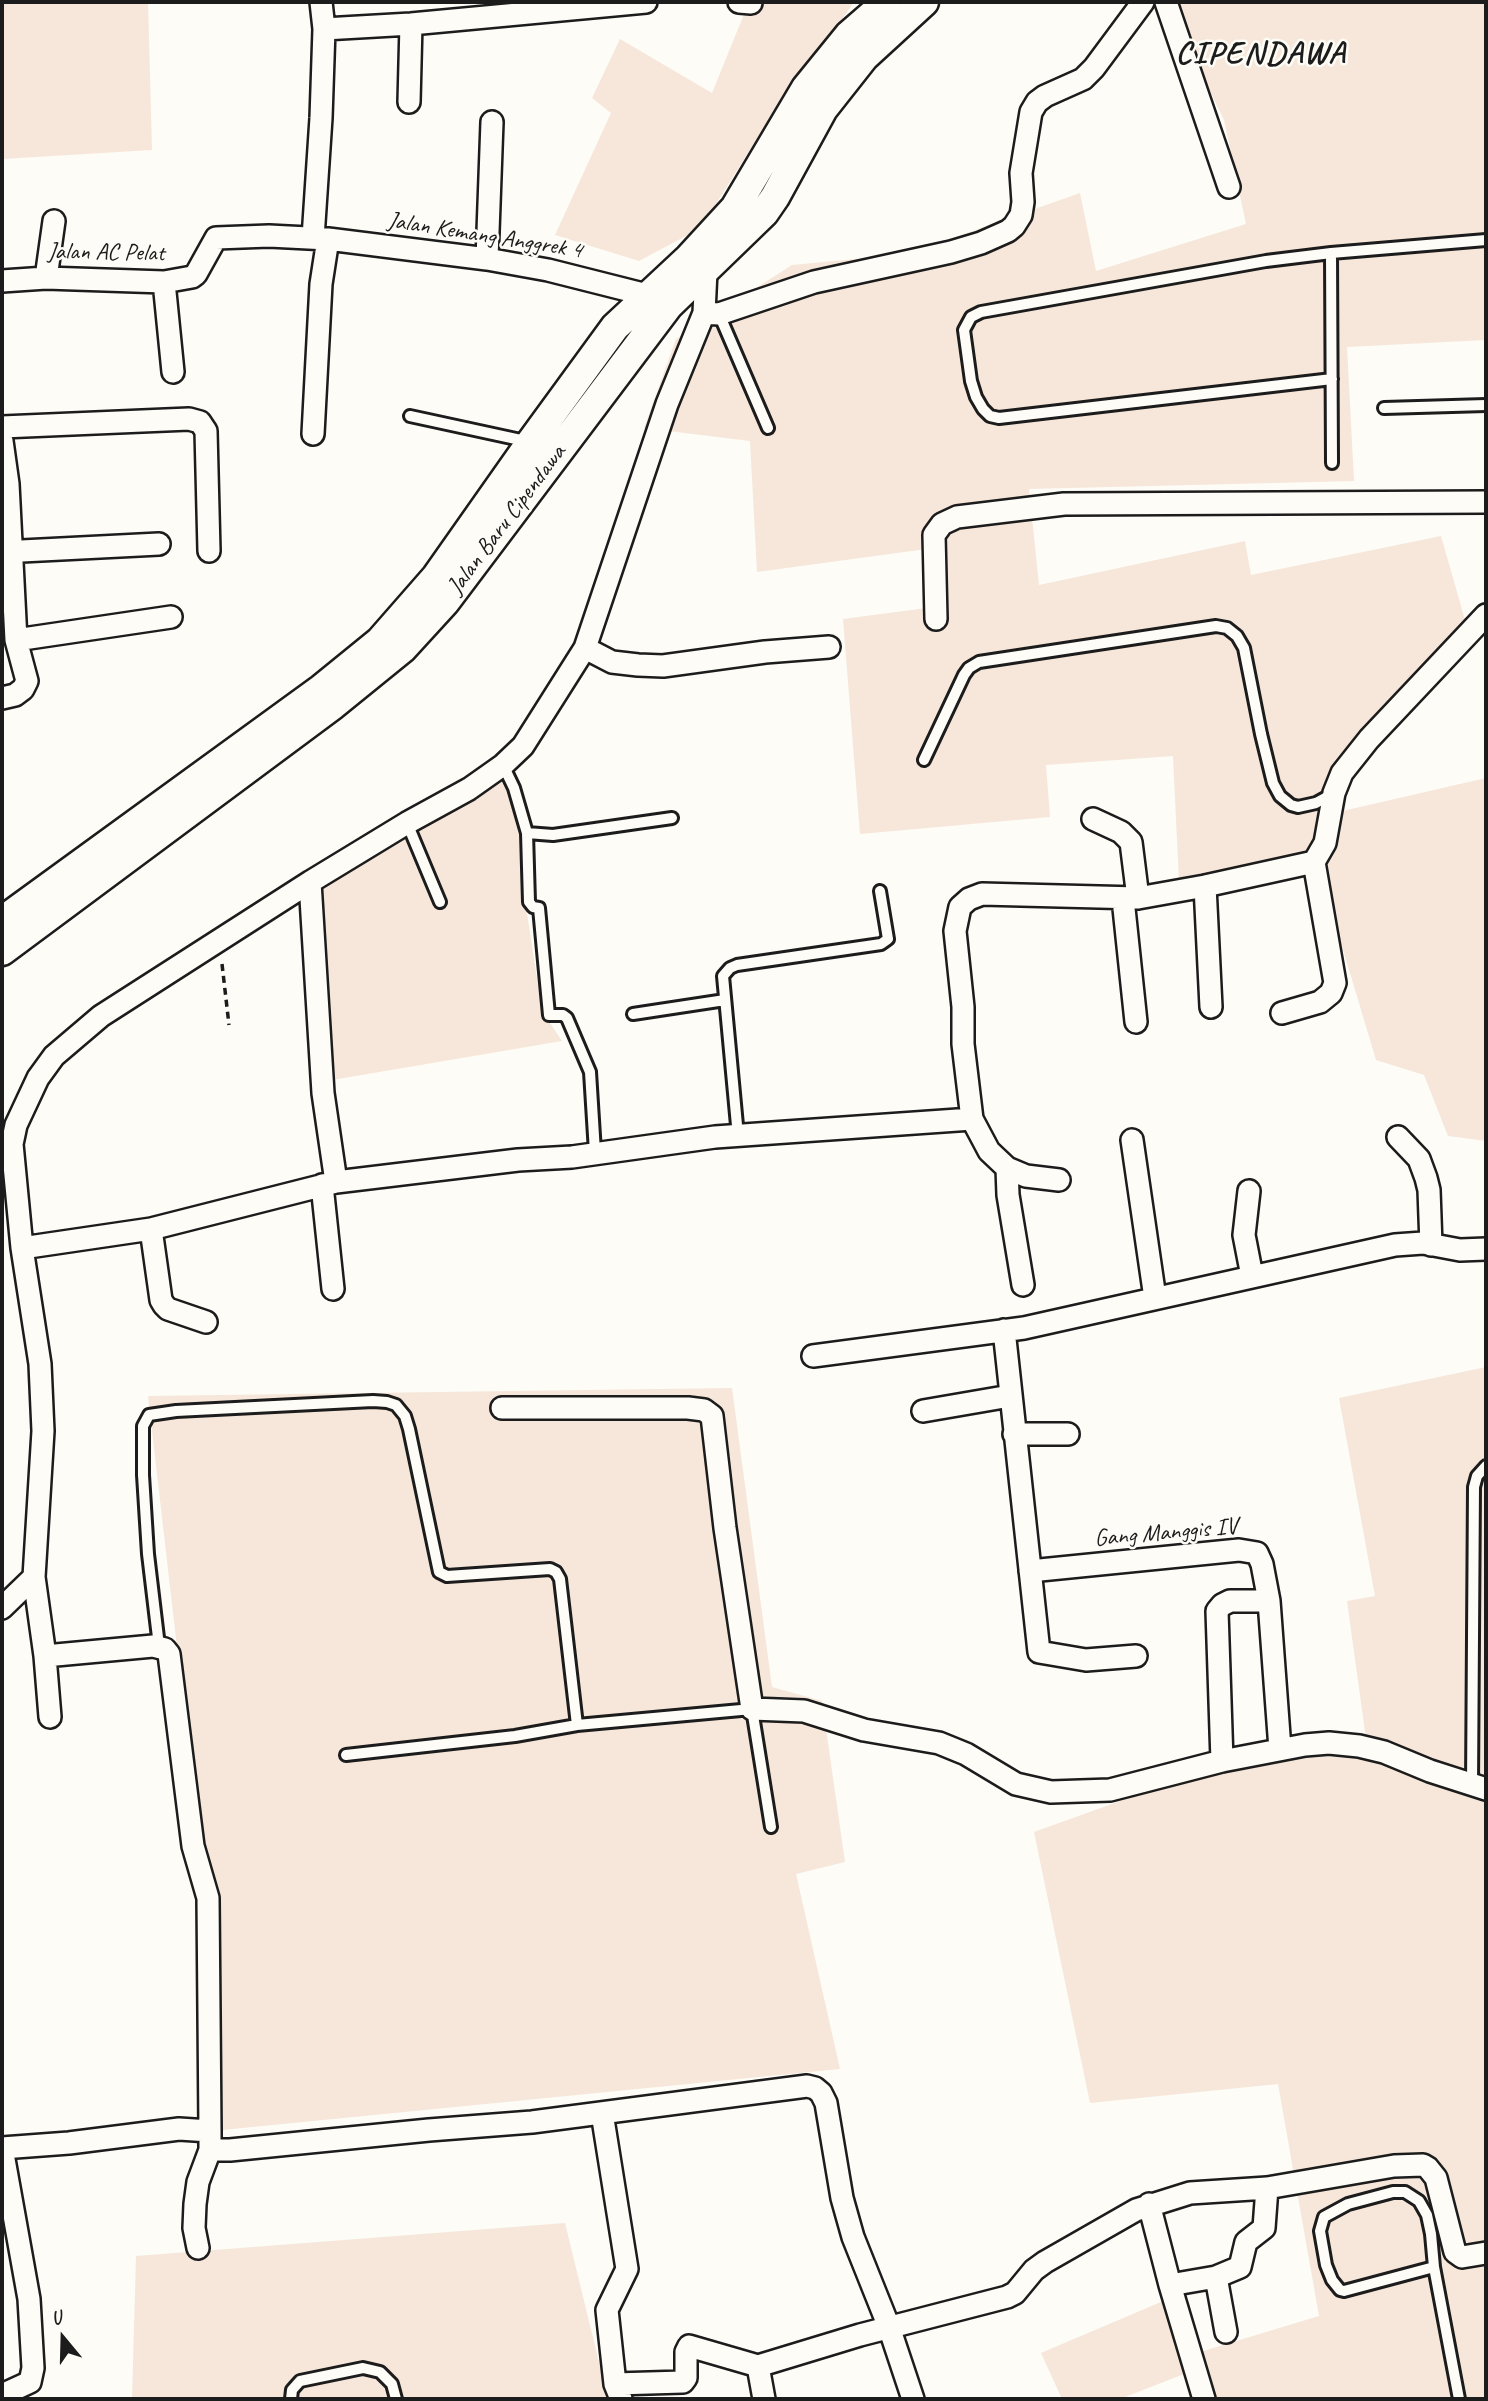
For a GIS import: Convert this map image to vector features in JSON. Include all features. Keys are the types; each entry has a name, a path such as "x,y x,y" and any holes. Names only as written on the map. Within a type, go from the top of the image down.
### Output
{"main road":[{"name":"Jalan Baru Cipendawa","path":"2,951 60,895 327,697 401,649 445,602 698,264 735,208 806,88 849,35 887,2"},
{"name":"Jalan Baru Cipendawa","path":"327,697 436,578 615,327 647,295 698,264 764,213 823,109 864,57 924,2"},
{"name":"Jalan Baru Cipendawa","path":"2,921 60,895"}],"street":[{"path":"313,434 321,284 324,29 321,2"},
{"path":"324,29 411,24 454,10 646,2"},
{"path":"712,313 814,282 951,252 981,243 1014,226 1021,215 1023,202 1021,173 1031,112 1045,96 1083,79 1143,2"},
{"path":"1166,2 1229,187"},
{"path":"409,102 411,24"},
{"path":"487,259 492,122"},
{"path":"46,278 54,221"},
{"name":"Jalan AC Pelat","path":"2,281 46,278 164,282 196,274 216,238 320,238"},
{"name":"Jalan Kemang Anggrek 4","path":"320,238 487,259 548,270 647,295"},
{"path":"2,1608 19,1586 43,1431 40,1364 22,1248 12,1144 16,1125 38,1078 54,1056 101,1016 310,881 469,789 503,765 523,746 585,648 667,404 712,313 698,264"},
{"path":"164,282 173,372"},
{"path":"2,428 189,419 200,422 206,430 209,551"},
{"path":"2,698 15,695 23,689 27,681 16,640 6,552 3,453"},
{"path":"936,619 934,535 942,524 957,517 1064,504 1486,502"},
{"path":"6,552 159,544"},
{"path":"1282,1013 1320,1002 1334,988 1335,976 1314,862 1328,834 1338,780 1354,757 1486,615"},
{"path":"16,640 171,617"},
{"path":"585,648 612,662 663,666 765,652 829,647"},
{"path":"1093,819 1121,832 1131,842 1130,899 1136,1022"},
{"path":"1059,1180 1026,1176 1007,1168 989,1151 972,1119 963,1044 963,1007 956,931 960,907 969,899 982,894 1130,899 1314,862"},
{"path":"310,881 333,1289"},
{"path":"1205,886 1211,1007"},
{"path":"22,1248 151,1229 329,1184 738,1136 972,1119"},
{"path":"1398,1137 1419,1159 1426,1178 1431,1245"},
{"path":"1132,1140 1155,1298"},
{"path":"1007,1168 1008,1195 1023,1285"},
{"path":"1249,1191 1244,1235 1252,1276"},
{"path":"151,1229 161,1300 168,1309 206,1322"},
{"path":"813,1356 1004,1330 1103,1312 1395,1245 1412,1243 1460,1250 1486,1249"},
{"path":"1004,1330 1039,1653 1086,1660 1136,1656"},
{"path":"923,1411 1010,1396"},
{"path":"502,1408 688,1408 704,1410 712,1416 752,1709 804,1711 864,1730 939,1743 966,1754 1016,1784 1051,1792 1110,1790 1222,1760 1280,1749 1329,1744 1359,1746 1384,1752 1479,1787"},
{"path":"1014,1434 1068,1434"},
{"name":"Gang Manggis IV","path":"1030,1571 1239,1550 1257,1553 1262,1563 1269,1601 1280,1749"},
{"path":"19,1586 45,1656 50,1717"},
{"path":"1222,1760 1216,1615 1219,1608 1227,1602 1269,1601"},
{"path":"45,1656 159,1646 169,1654 193,1846 208,1898 210,2141 198,2182 195,2204 194,2228 198,2248"},
{"path":"15,2394 30,2382 33,2368 32,2325 2,2148 69,2143 179,2129 210,2141 532,2122 807,2086 821,2093 826,2103 842,2198 853,2237 889,2327 913,2399"},
{"path":"602,2113 627,2269 607,2310 618,2392 682,2382 686,2378 686,2352 689,2346 758,2366 889,2327 922,2321 1007,2297 1045,2262 1149,2204 1191,2193 1267,2188 1394,2165 1423,2165 1436,2178 1455,2252 1462,2258 1486,2253"},
{"path":"1170,2285 1216,2277 1240,2267 1246,2242 1264,2228 1267,2188"},
{"path":"1149,2204 1170,2285 1205,2399"},
{"path":"1216,2277 1226,2332"},
{"path":"758,2366 764,2399"}],"lane":[{"path":"1332,379 999,418 990,416 976,397 971,381 964,330 971,317 981,312 1266,261 1486,240"},
{"path":"1331,253 1332,463"},
{"path":"712,313 768,428"},
{"path":"1384,408 1486,405"},
{"path":"410,416 531,442"},
{"path":"924,760 964,675 968,668 979,662 1216,625 1227,628 1237,636 1244,648 1261,734 1273,783 1280,796 1298,807 1316,803 1334,793"},
{"path":"503,765 514,789 527,834 529,902 533,907 539,908 549,1015 563,1015 568,1018 590,1072 595,1152"},
{"path":"527,834 552,835 672,818"},
{"path":"407,824 440,902"},
{"path":"738,1136 723,976 737,965 881,944 888,939 880,891"},
{"path":"633,1014 725,1000"},
{"path":"159,1646 148,1554 143,1475 143,1426 149,1415 176,1411 387,1402 396,1405 405,1416 409,1429 439,1572 447,1576 550,1569 561,1579 577,1725"},
{"path":"1479,1787 1474,1487 1477,1476 1486,1465"},
{"path":"346,1755 515,1736 577,1725 752,1709 771,1827"},
{"path":"1434,2267 1344,2291 1339,2290 1326,2265 1320,2231 1324,2217 1348,2204 1393,2192 1405,2192 1419,2200 1427,2215 1459,2399"},
{"path":"291,2399 292,2390 300,2381 362,2368 380,2372 392,2384 396,2399"}],"path":[{"path":"219,941 229,1025"}],"shaded area":[{"path":"2,2 148,2 152,150 2,159"},
{"path":"749,2 854,2 756,140 701,228 639,261 555,235 611,113 592,98 620,39 712,93"},
{"path":"1167,2 1486,2 1486,340 1347,347 1354,481 1029,489 1039,585 1245,541 1251,575 1441,536 1467,627 1338,769 1334,813 1486,778 1486,1141 1448,1136 1424,1075 1376,1060 1315,856 1179,882 1173,756 1046,765 1050,817 860,834 843,619 942,606 941,547 757,572 750,441 644,428 676,339 792,265 908,254 1080,193 1096,271 1246,224 1224,120"},
{"path":"500,769 522,829 524,894 542,1011 562,1041 326,1081 312,874"},
{"path":"1486,1367 1486,2399 1211,2399 1202,2367 1120,2399 1062,2399 1041,2353 1175,2296 1200,2352 1319,2316 1278,2084 1090,2103 1034,1832 1290,1740 1366,1739 1347,1601 1375,1596 1339,1398"},
{"path":"732,1388 772,1687 822,1701 845,1862 796,1874 840,2069 222,2130 214,1878 199,1838 148,1396"},
{"path":"565,2223 608,2399 132,2399 136,2256"}],"district":[{"name":"CIPENDAWA","path":"1261,55"}]}
